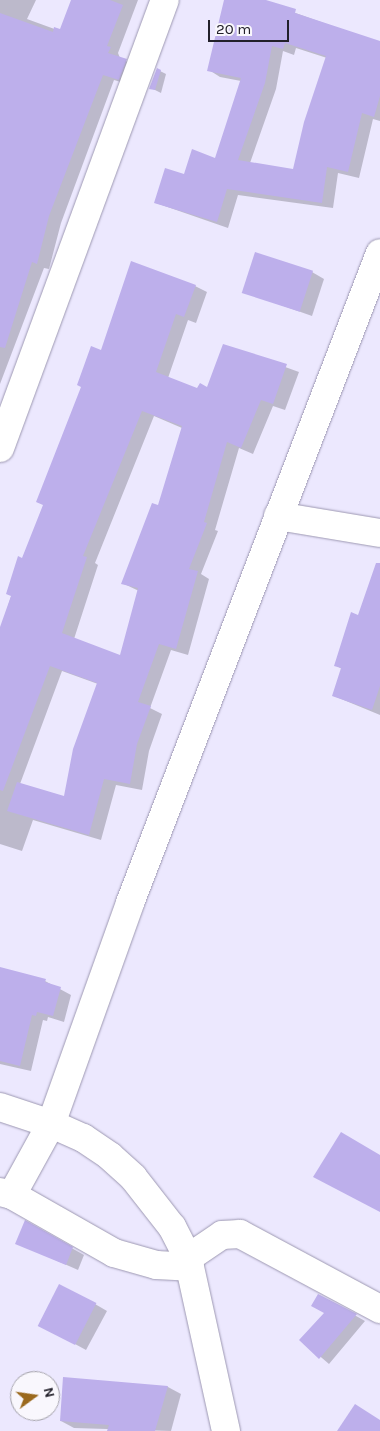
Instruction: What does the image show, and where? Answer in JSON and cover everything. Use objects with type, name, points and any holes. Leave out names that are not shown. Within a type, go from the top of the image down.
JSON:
[{"type":"street","points":[[0,448],[165,0]]},
{"type":"street","points":[[380,253],[130,903],[51,1124],[6,1194],[114,1253],[156,1265],[189,1263],[222,1236],[240,1234],[380,1309]]},
{"type":"street","points":[[278,516],[380,534]]},
{"type":"street","points":[[0,1107],[51,1124],[83,1138],[133,1177],[172,1227],[189,1263],[226,1431]]},
{"type":"building","points":[[71,0],[110,0],[123,5],[107,46],[111,47],[108,53],[127,59],[119,80],[103,75],[49,216],[37,264],[32,262],[5,348],[0,347],[0,13],[53,32],[54,27],[60,29]]},
{"type":"building","points":[[224,0],[266,0],[296,9],[295,13],[380,41],[380,96],[374,117],[362,113],[348,172],[327,167],[322,203],[227,189],[217,222],[154,203],[165,168],[184,174],[192,149],[215,158],[241,78],[207,71]],"holes":[[[285,43],[326,56],[304,122],[293,169],[238,160],[265,83],[272,46],[283,49]]]},
{"type":"building","points":[[157,68],[161,70],[155,90],[149,89]]},
{"type":"building","points":[[255,252],[313,271],[300,312],[242,293]]},
{"type":"building","points":[[131,261],[196,285],[184,317],[176,314],[156,372],[197,388],[200,383],[207,387],[223,344],[287,364],[273,404],[261,400],[241,448],[227,442],[204,522],[207,523],[189,569],[198,571],[176,649],[159,644],[138,702],[151,706],[137,744],[130,784],[104,779],[89,835],[7,811],[17,782],[64,796],[73,749],[97,683],[50,666],[3,791],[0,790],[0,627],[11,596],[6,594],[18,556],[22,558],[43,505],[36,502],[81,387],[77,385],[91,346],[101,350]],"holes":[[[142,411],[182,426],[158,505],[152,503],[121,584],[138,588],[120,655],[62,633],[87,557],[83,556]]]},
{"type":"building","points":[[376,563],[380,563],[380,686],[372,710],[332,696],[341,668],[334,666],[351,612],[358,615]]},
{"type":"building","points":[[0,967],[46,979],[45,982],[61,987],[53,1016],[37,1012],[36,1016],[32,1015],[20,1066],[0,1061]]},
{"type":"building","points":[[341,1132],[380,1155],[380,1212],[313,1177]]},
{"type":"building","points":[[25,1220],[73,1247],[66,1265],[15,1244]]},
{"type":"building","points":[[59,1284],[96,1303],[75,1345],[38,1326]]},
{"type":"building","points":[[318,1294],[357,1314],[319,1359],[299,1340],[324,1313],[311,1306]]},
{"type":"building","points":[[63,1377],[168,1386],[155,1431],[107,1431],[109,1425],[60,1421]]},
{"type":"building","points":[[355,1404],[380,1420],[380,1431],[337,1431]]}]
